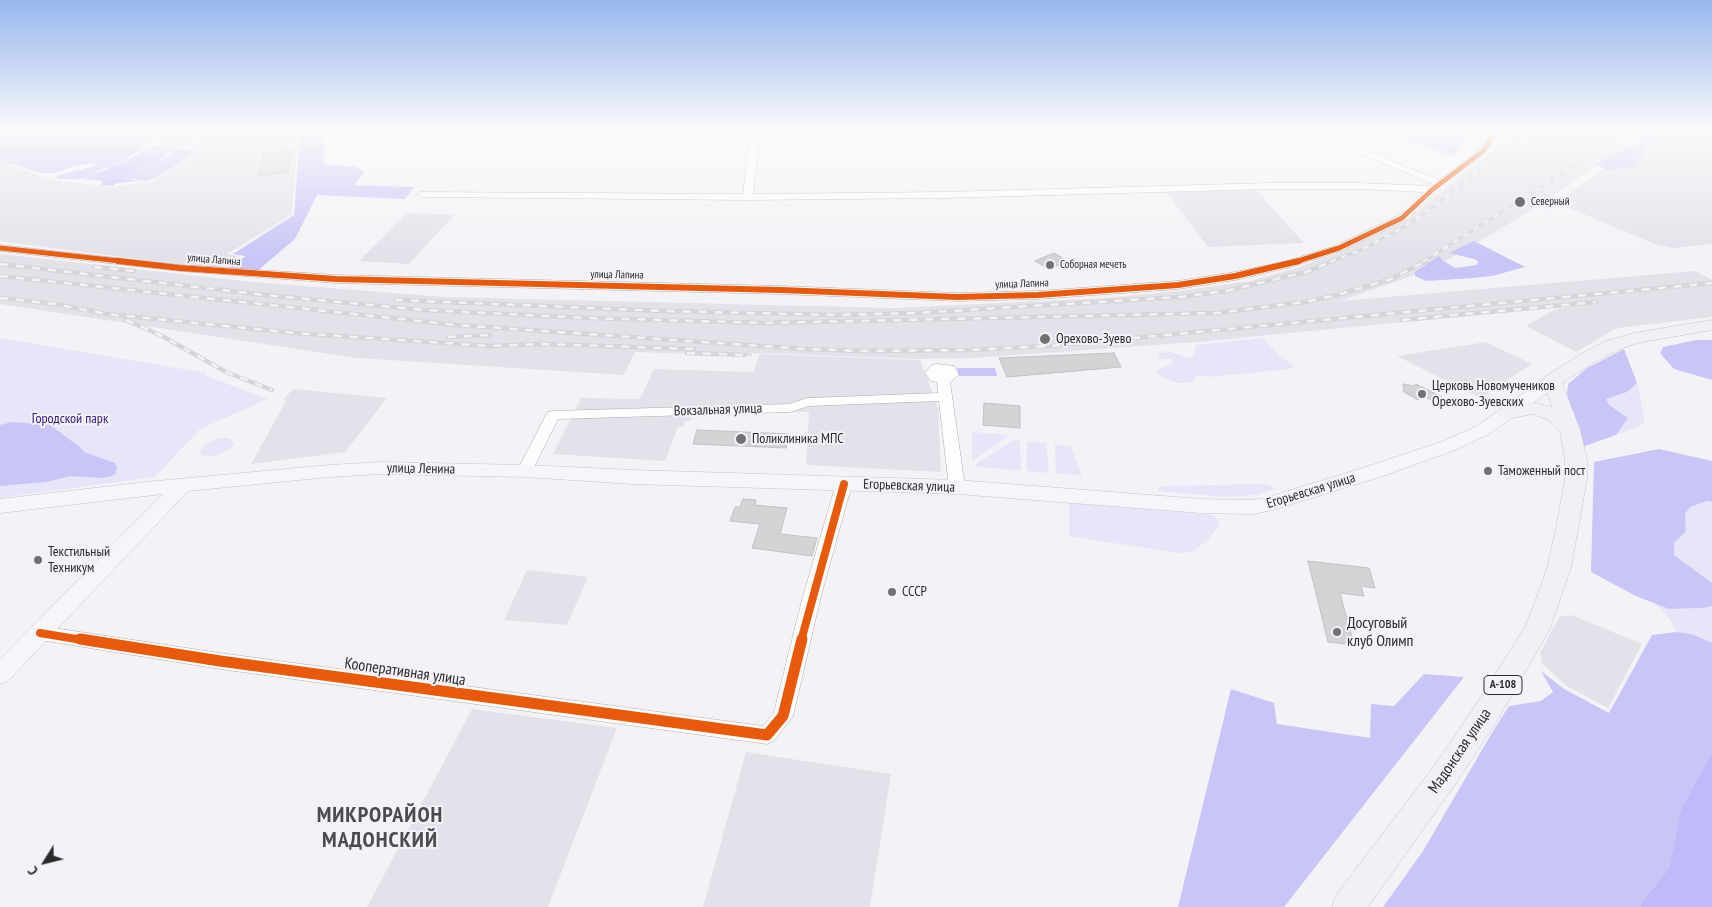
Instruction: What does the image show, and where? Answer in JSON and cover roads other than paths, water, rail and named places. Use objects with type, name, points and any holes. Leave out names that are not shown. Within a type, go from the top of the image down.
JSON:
[{"type":"highway","name":"Егорьевская улица","points":[[1552,381],[1586,359],[1627,340],[1712,325]]},
{"type":"highway","name":"Мадонская улица","points":[[1348,907],[1485,715],[1536,630],[1557,576],[1568,528],[1576,479],[1576,460],[1570,429],[1552,381]]},
{"type":"highway","points":[[1508,413],[1533,408],[1554,415],[1570,429]]},
{"type":"main road","name":"Егорьевская улица","points":[[844,484],[957,487],[1202,506],[1266,505],[1448,446],[1483,430],[1552,381]]},
{"type":"main road","name":"улица Ленина","points":[[0,506],[329,471],[381,468],[525,471],[844,484]]},
{"type":"main road","points":[[0,674],[182,486]]},
{"type":"street","points":[[748,197],[751,172]]},
{"type":"street","points":[[1406,172],[1437,186]]},
{"type":"street","name":"улица Лапина","points":[[0,248],[198,270],[336,279],[780,290],[957,297],[1038,294],[1169,286],[1235,276],[1290,264],[1339,248],[1402,218],[1455,172]]},
{"type":"street","points":[[422,194],[748,197],[944,195],[1270,186],[1437,186]]},
{"type":"street","points":[[943,380],[957,487]]},
{"type":"street","name":"Вокзальная улица","points":[[525,471],[553,415],[790,408],[808,402],[945,398]]},
{"type":"street","name":"Кооперативная улица","points":[[40,633],[220,661],[768,735],[783,716],[812,596],[844,484]]},
{"type":"railway","points":[[1330,262],[1363,249],[1402,228],[1428,211],[1477,172]]},
{"type":"railway","points":[[1423,262],[1564,172]]},
{"type":"railway","points":[[395,300],[664,311],[833,315],[916,313],[1180,297],[1226,291],[1306,272],[1333,261]]},
{"type":"railway","points":[[0,264],[265,295],[424,310],[589,318],[766,323],[1217,313],[1305,302],[1337,295],[1391,279],[1426,261]]},
{"type":"railway","points":[[94,267],[134,271]]},
{"type":"railway","points":[[0,276],[456,325],[805,349],[863,351],[969,350],[1050,346],[1712,283]]},
{"type":"railway","points":[[0,298],[55,304],[107,314],[295,333],[489,346],[543,344],[694,349]]},
{"type":"railway","points":[[1402,320],[1596,302]]},
{"type":"railway","points":[[126,320],[162,336],[226,372],[272,390]]},
{"type":"railway","points":[[448,337],[490,335]]},
{"type":"railway","points":[[687,353],[745,355]]},
{"type":"place","name":"Северный","points":[[1520,202]]},
{"type":"place","name":"Соборная мечеть","points":[[1050,265]]},
{"type":"place","name":"Орехово-Зуево","points":[[1045,339]]},
{"type":"place","name":"Церковь Новомучеников Орехово-Зуевских","points":[[1422,394]]},
{"type":"place","name":"Поликлиника МПС","points":[[741,439]]},
{"type":"place","name":"Таможенный пост","points":[[1488,471]]},
{"type":"place","name":"Текстильный Техникум","points":[[38,560]]},
{"type":"place","name":"СССР","points":[[892,592]]},
{"type":"place","name":"Досуговый клуб Олимп","points":[[1337,632]]},
{"type":"district","name":"МИКРОРАЙОН МАДОНСКИЙ","points":[[380,828]]},
{"type":"park label","name":"Городской парк","points":[[70,419]]}]
